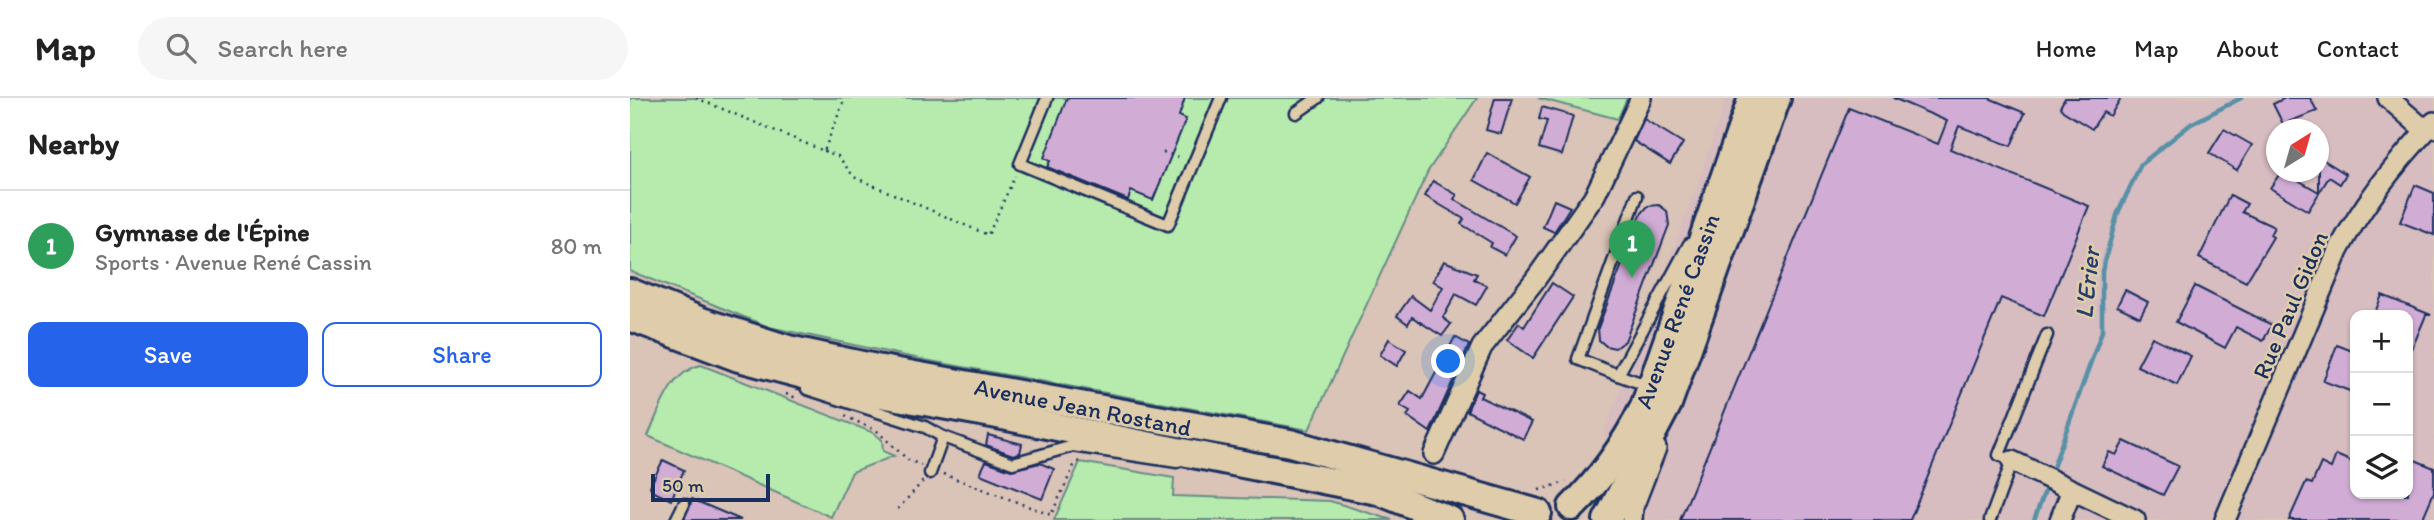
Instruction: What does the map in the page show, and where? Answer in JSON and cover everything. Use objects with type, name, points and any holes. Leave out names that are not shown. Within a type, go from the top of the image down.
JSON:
[{"type":"main road","name":"Avenue René Cassin","points":[[1578,503],[1625,444],[1659,395],[1719,192],[1752,98]]},
{"type":"main road","name":"Avenue René Cassin","points":[[1607,520],[1777,98]]},
{"type":"main road","name":"Avenue Jean Rostand","points":[[630,292],[705,322],[788,349],[915,376],[1290,443],[1535,508],[1578,503]]},
{"type":"main road","name":"Avenue Jean Rostand","points":[[630,317],[739,358],[864,391],[1378,491],[1450,520]]},
{"type":"street","points":[[1434,454],[1482,347],[1535,280],[1595,195],[1641,98]]},
{"type":"street","points":[[2388,98],[2418,125],[2432,126]]},
{"type":"street","name":"Rue Paul Gidon","points":[[2225,520],[2338,251],[2358,213],[2383,178],[2432,126]]},
{"type":"street","name":"Avenue René Cassin","points":[[1632,520],[1633,508],[1662,433],[1659,395]]},
{"type":"street","points":[[2020,464],[2135,520]]},
{"type":"street","points":[[2060,520],[2071,490]]},
{"type":"lane","points":[[1047,98],[1020,164],[1168,225],[1221,98]]},
{"type":"lane","points":[[1296,113],[1318,98]]},
{"type":"lane","points":[[1618,375],[1719,192]]},
{"type":"lane","points":[[1637,196],[1578,359],[1659,395]]},
{"type":"lane","points":[[1990,520],[2020,464],[1999,455],[2047,335]]},
{"type":"lane","points":[[739,358],[805,388],[925,427],[943,438],[1013,463],[1073,446],[1156,461],[1275,469]]},
{"type":"lane","points":[[930,473],[943,438]]},
{"type":"lane","points":[[677,520],[684,503]]},
{"type":"path","points":[[696,98],[838,156],[854,177],[988,235],[1020,164]]},
{"type":"path","points":[[824,151],[845,98]]},
{"type":"path","points":[[1163,152],[1194,162]]},
{"type":"path","points":[[898,509],[930,473]]},
{"type":"path","points":[[1535,508],[1578,503]]},
{"type":"shaded area","points":[[1726,98],[2434,98],[2434,520],[1649,520],[1604,433],[1698,184]]},
{"type":"green space","points":[[630,98],[1477,98],[1428,171],[1309,430],[925,360],[769,327],[630,271]]},
{"type":"green space","points":[[1538,98],[1627,98],[1618,119]]},
{"type":"green space","points":[[701,365],[874,433],[882,440],[883,451],[894,456],[852,472],[831,517],[648,436],[673,384],[690,369]]},
{"type":"green space","points":[[1080,462],[1174,478],[1173,496],[1330,501],[1392,520],[1054,520]]},
{"type":"building","points":[[1067,98],[1185,98],[1179,116],[1186,119],[1153,200],[1131,191],[1128,200],[1047,167],[1050,161],[1044,158]]},
{"type":"building","points":[[1495,98],[1512,98],[1501,134],[1486,130]]},
{"type":"building","points":[[1893,98],[1989,98],[2025,113],[2011,146],[1959,126],[1950,149],[2089,206],[2044,316],[2001,298],[1910,520],[1680,520],[1849,108],[1938,144],[1947,121]]},
{"type":"building","points":[[2065,98],[2121,98],[2110,116],[2103,112],[2092,129],[2063,111],[2060,107]]},
{"type":"building","points":[[2285,98],[2310,98],[2317,111],[2296,119],[2280,119],[2273,104]]},
{"type":"building","points":[[1542,107],[1573,116],[1562,155],[1539,148],[1547,121],[1539,119]]},
{"type":"building","points":[[1644,119],[1683,143],[1670,164],[1634,141]]},
{"type":"building","points":[[2224,129],[2252,145],[2237,170],[2209,153]]},
{"type":"building","points":[[1487,153],[1530,177],[1515,203],[1474,180]]},
{"type":"building","points":[[2329,163],[2346,174],[2340,184],[2329,177]]},
{"type":"building","points":[[1433,181],[1457,195],[1454,199],[1516,236],[1505,255],[1490,247],[1492,243],[1461,224],[1464,219],[1425,196]]},
{"type":"building","points":[[2274,182],[2302,182],[2319,192],[2319,182],[2326,182],[2308,211],[2270,188]]},
{"type":"building","points":[[2415,185],[2434,193],[2434,235],[2400,222]]},
{"type":"building","points":[[2230,195],[2247,204],[2242,212],[2274,227],[2270,235],[2273,237],[2246,282],[2199,258]]},
{"type":"building","points":[[1554,200],[1570,207],[1554,232],[1543,227]]},
{"type":"building","points":[[1659,205],[1667,211],[1669,225],[1625,341],[1615,348],[1606,346],[1599,340],[1598,328],[1641,214],[1648,206]]},
{"type":"building","points":[[1444,261],[1477,274],[1474,279],[1487,286],[1476,305],[1456,294],[1443,318],[1451,324],[1442,336],[1412,317],[1408,324],[1397,316],[1411,296],[1430,310],[1443,287],[1433,281]]},
{"type":"building","points":[[1552,283],[1573,297],[1533,358],[1507,340],[1519,323],[1524,327]]},
{"type":"building","points":[[2195,286],[2272,325],[2263,341],[2236,327],[2225,348],[2176,322]]},
{"type":"building","points":[[2125,290],[2148,302],[2140,317],[2117,306]]},
{"type":"building","points":[[2382,295],[2431,315],[2426,315],[2413,346],[2413,310],[2376,310]]},
{"type":"building","points":[[1455,337],[1469,345],[1430,432],[1407,416],[1410,412],[1400,406],[1410,391],[1422,399]]},
{"type":"building","points":[[2152,337],[2191,356],[2177,385],[2137,366]]},
{"type":"building","points":[[1389,339],[1406,350],[1397,366],[1380,355]]},
{"type":"building","points":[[2337,345],[2350,350],[2350,391],[2323,381]]},
{"type":"building","points":[[1476,390],[1482,393],[1480,397],[1532,422],[1523,439],[1467,411]]},
{"type":"building","points":[[988,435],[1022,444],[1020,453],[1013,455],[986,445]]},
{"type":"building","points":[[2124,441],[2178,466],[2163,495],[2102,466],[2109,452],[2116,455]]},
{"type":"building","points":[[2336,455],[2350,461],[2350,499],[2413,499],[2413,459],[2434,468],[2434,492],[2422,520],[2289,520],[2306,482],[2312,484],[2321,463],[2331,468]]},
{"type":"building","points":[[663,460],[684,470],[671,500],[652,491],[650,486]]},
{"type":"building","points":[[986,461],[1011,470],[1040,463],[1054,469],[1042,499],[980,474]]},
{"type":"building","points":[[692,499],[701,503],[741,520],[684,520]]},
{"type":"waterway","name":"L'Erier","points":[[2051,473],[2102,331],[2102,271],[2117,215],[2141,164],[2191,124],[2241,98]]},
{"type":"waterway","name":"L'Erier","points":[[2034,520],[2047,485]]},
{"type":"place","name":"Gymnase de l'Épine","points":[[1632,278]]}]
